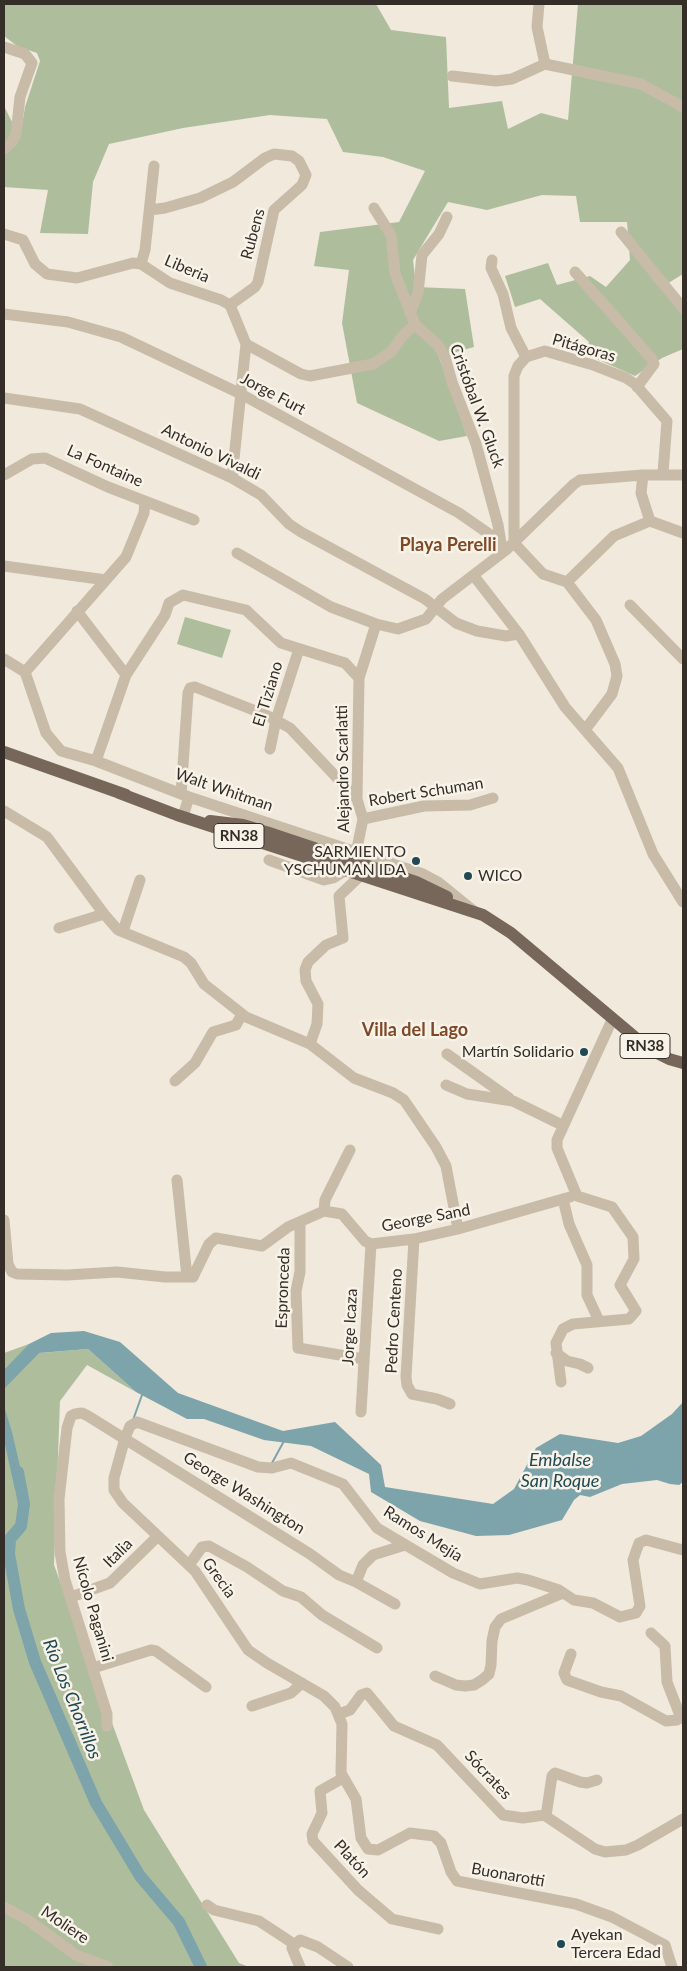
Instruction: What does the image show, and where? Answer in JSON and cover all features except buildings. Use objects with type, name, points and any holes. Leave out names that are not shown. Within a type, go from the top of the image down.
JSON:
[{"type":"main road","name":"RN38","points":[[4,752],[262,843],[279,845],[342,866],[348,866],[352,861]]},
{"type":"main road","name":"RN38","points":[[119,793],[210,821],[243,825],[422,884],[490,919],[511,933],[612,1020],[658,1055],[683,1064]]},
{"type":"main road","points":[[352,861],[355,871],[361,876]]},
{"type":"main road","name":"RN38","points":[[361,876],[474,912]]},
{"type":"street","points":[[539,4],[537,27],[544,64]]},
{"type":"street","points":[[4,47],[26,54],[32,63],[20,97],[16,134],[13,141],[4,148]]},
{"type":"street","points":[[452,76],[496,81],[512,79],[544,64],[642,84],[683,107]]},
{"type":"street","name":"Rubens","points":[[150,210],[165,208],[200,198],[233,182],[265,158],[274,154],[282,153],[299,161],[305,170],[306,180],[274,210],[258,282],[250,291],[230,305]]},
{"type":"street","points":[[141,264],[145,250],[154,166]]},
{"type":"street","name":"Cristóbal W. Gluck","points":[[374,208],[391,235],[395,273],[415,325],[438,345],[445,357],[452,382],[476,444],[498,525],[507,545]]},
{"type":"street","points":[[410,312],[418,293],[422,255],[439,234],[447,217]]},
{"type":"street","points":[[621,232],[683,308]]},
{"type":"street","name":"Liberia","points":[[4,234],[23,240],[39,270],[64,277],[88,277],[133,263],[141,264],[170,283],[221,300],[230,305]]},
{"type":"street","points":[[492,260],[491,268],[503,294],[511,328],[526,357],[518,366],[514,376],[507,545]]},
{"type":"street","points":[[575,272],[652,359],[654,364],[637,387]]},
{"type":"street","points":[[230,305],[246,344],[232,478]]},
{"type":"street","name":"Jorge Furt","points":[[4,314],[68,322],[122,338],[241,394],[459,513],[507,545]]},
{"type":"street","points":[[246,344],[301,374],[310,376],[374,364],[391,352],[405,333],[415,325]]},
{"type":"street","name":"Pitágoras","points":[[526,357],[546,351],[626,378],[637,387],[667,421],[663,473]]},
{"type":"street","name":"Antonio Vivaldi","points":[[4,398],[80,409],[232,478],[261,495],[289,524],[301,532],[436,606],[456,623],[476,631],[506,636],[519,634]]},
{"type":"street","name":"La Fontaine","points":[[4,475],[32,459],[46,458],[194,520]]},
{"type":"street","points":[[237,552],[331,607],[398,630],[426,619],[436,606],[474,576],[580,480],[663,473],[683,475]]},
{"type":"street","points":[[643,474],[641,493],[650,521]]},
{"type":"street","points":[[4,659],[25,672],[126,557],[144,513],[145,501]]},
{"type":"street","points":[[567,582],[614,536],[650,521],[683,533]]},
{"type":"street","points":[[507,545],[543,574],[567,582],[596,620],[613,657],[617,676],[612,694],[585,730]]},
{"type":"street","points":[[4,566],[106,580]]},
{"type":"street","points":[[474,576],[519,634],[565,707],[622,774],[650,848],[683,902]]},
{"type":"street","points":[[96,761],[126,675],[164,615],[169,603],[175,598],[190,595],[246,610],[252,614],[273,638],[281,643],[345,663],[359,678]]},
{"type":"street","points":[[630,605],[683,659]]},
{"type":"street","points":[[77,611],[126,675]]},
{"type":"street","name":"Alejandro Scarlatti","points":[[352,861],[363,818],[357,799],[359,678],[376,624]]},
{"type":"street","name":"El Tiziano","points":[[270,749],[276,720],[299,649]]},
{"type":"street","name":"Walt Whitman","points":[[25,672],[30,681],[41,721],[52,742],[61,751],[96,761],[352,861]]},
{"type":"street","name":"Robert Schuman","points":[[185,796],[188,693],[190,688],[201,688],[276,720],[301,738],[357,799]]},
{"type":"street","points":[[184,813],[185,796]]},
{"type":"street","name":"Robert Schuman","points":[[363,818],[424,806],[470,805],[493,798]]},
{"type":"street","points":[[4,811],[48,837],[114,927],[184,957],[191,963],[204,984],[242,1014],[310,1044],[354,1078],[393,1093],[408,1104],[446,1166],[458,1229]]},
{"type":"street","points":[[269,860],[324,880],[333,878],[352,861]]},
{"type":"street","points":[[310,1044],[317,1024],[318,1004],[306,981],[305,970],[308,962],[326,945],[343,938],[339,896],[361,876]]},
{"type":"street","points":[[123,932],[140,880]]},
{"type":"street","points":[[60,928],[104,914]]},
{"type":"street","points":[[175,1081],[195,1063],[213,1032],[236,1025],[242,1014]]},
{"type":"street","points":[[561,1382],[556,1353],[557,1339],[567,1326],[629,1319],[635,1314],[634,1306],[620,1285],[634,1259],[634,1240],[630,1230],[612,1207],[577,1196],[557,1148],[562,1125],[612,1020]]},
{"type":"street","points":[[448,1054],[513,1101],[562,1125]]},
{"type":"street","points":[[446,1085],[467,1094],[513,1101]]},
{"type":"street","points":[[4,1220],[8,1264],[12,1272],[23,1275],[117,1272],[187,1277],[196,1274],[210,1244],[216,1238],[262,1246],[288,1227],[324,1211],[325,1200],[350,1150]]},
{"type":"street","points":[[177,1180],[187,1277]]},
{"type":"street","name":"George Sand","points":[[324,1211],[342,1214],[365,1241],[371,1244],[414,1239],[458,1229],[577,1196]]},
{"type":"street","points":[[563,1199],[569,1224],[588,1265],[587,1295],[599,1321]]},
{"type":"street","name":"Espronceda","points":[[300,1223],[300,1272],[296,1291],[298,1348],[364,1359]]},
{"type":"street","name":"Pedro Centeno","points":[[414,1239],[407,1385],[412,1394],[437,1399],[450,1404]]},
{"type":"street","name":"Jorge Icaza","points":[[362,1412],[371,1244]]},
{"type":"street","points":[[556,1353],[567,1361],[588,1368]]},
{"type":"street","name":"George Washington","points":[[75,1414],[82,1413],[88,1416],[310,1554],[339,1575],[396,1604]]},
{"type":"street","name":"Nícolo Paganini","points":[[75,1414],[68,1422],[59,1508],[60,1552],[71,1597],[107,1714],[107,1726]]},
{"type":"street","name":"Ramos Mejía","points":[[125,1438],[130,1426],[140,1422],[258,1467],[294,1464],[348,1487],[370,1521],[377,1528],[453,1573],[475,1583],[498,1583],[522,1578],[563,1593],[574,1600],[593,1602],[620,1616],[636,1613],[640,1606],[633,1566],[634,1552],[639,1543],[646,1540],[683,1550]]},
{"type":"street","name":"Grecia","points":[[125,1438],[114,1478],[114,1490],[123,1503],[200,1577],[248,1650],[330,1701],[339,1714]]},
{"type":"street","name":"Italia","points":[[71,1597],[110,1583],[158,1536]]},
{"type":"street","points":[[356,1582],[363,1565],[373,1555],[405,1545]]},
{"type":"street","points":[[189,1565],[202,1547],[208,1546],[247,1567],[283,1591],[301,1597],[322,1615],[378,1648]]},
{"type":"street","points":[[435,1676],[456,1685],[465,1686],[474,1685],[482,1680],[488,1674],[491,1665],[495,1627],[501,1619],[563,1593]]},
{"type":"street","points":[[571,1654],[564,1673],[567,1680],[601,1692],[621,1696],[666,1720],[672,1721],[682,1717],[666,1677],[665,1646],[651,1633]]},
{"type":"street","points":[[93,1668],[151,1650],[156,1651],[206,1687]]},
{"type":"street","points":[[252,1706],[291,1693],[302,1683]]},
{"type":"street","name":"Sócrates","points":[[339,1714],[350,1710],[364,1692],[369,1694],[394,1726],[436,1745],[503,1815],[523,1818],[541,1814],[546,1816]]},
{"type":"street","name":"Buonarotti","points":[[339,1714],[342,1724],[340,1768],[343,1778],[356,1799],[361,1838],[368,1849],[378,1850],[410,1833],[434,1836],[441,1843],[451,1872],[457,1881],[576,1904],[612,1917],[665,1945],[672,1967]]},
{"type":"street","points":[[597,1780],[587,1783],[555,1773],[552,1776],[546,1816],[587,1845],[605,1852],[616,1852],[638,1846],[683,1820]]},
{"type":"street","name":"Platón","points":[[343,1778],[320,1791],[322,1813],[312,1834],[313,1841],[358,1890],[392,1919],[438,1929]]},
{"type":"street","points":[[207,1905],[214,1910],[259,1921],[294,1944]]},
{"type":"street","name":"Moliere","points":[[4,1907],[28,1920],[76,1955],[108,1967]]},
{"type":"street","points":[[300,1967],[292,1948],[300,1940],[305,1941],[348,1967]]},
{"type":"green space","points":[[4,4],[376,4],[391,30],[446,37],[449,108],[502,101],[508,129],[541,113],[568,120],[578,4],[683,4],[683,274],[662,287],[683,311],[683,349],[662,358],[635,376],[585,354],[589,342],[540,299],[515,307],[505,276],[548,263],[557,285],[590,276],[606,287],[630,260],[627,222],[580,222],[576,196],[542,195],[487,210],[448,202],[413,260],[416,287],[465,289],[474,347],[439,357],[467,436],[439,441],[357,403],[342,323],[349,270],[314,266],[320,232],[399,222],[425,171],[383,157],[343,152],[327,119],[270,115],[183,128],[109,144],[93,182],[88,234],[40,233],[48,190],[4,187],[4,106],[20,138],[25,107],[40,61],[37,53],[17,46],[4,36]]},
{"type":"green space","points":[[185,617],[231,630],[222,658],[177,644]]},
{"type":"green space","points":[[29,1344],[40,1353],[88,1349],[136,1392],[87,1365],[60,1401],[54,1565],[144,1810],[239,1963],[249,1967],[4,1967],[4,1353]]},
{"type":"water","name":"Embalse San Roque","points":[[84,1331],[120,1342],[178,1393],[283,1431],[335,1422],[381,1465],[385,1487],[493,1504],[514,1489],[536,1448],[560,1434],[618,1443],[641,1436],[672,1414],[683,1402],[683,1482],[679,1485],[657,1480],[622,1484],[590,1497],[580,1495],[574,1500],[562,1520],[509,1535],[476,1536],[420,1521],[371,1492],[369,1474],[311,1446],[264,1440],[204,1419],[187,1419],[136,1392],[88,1349],[39,1353],[4,1389],[4,1370],[29,1344],[51,1333]]},
{"type":"water","points":[[4,1406],[25,1488],[15,1490],[4,1440]]},
{"type":"waterway","points":[[133,1420],[142,1395]]},
{"type":"waterway","points":[[272,1463],[284,1441]]},
{"type":"waterway","name":"Río Los Chorrillos","points":[[18,1472],[24,1504],[21,1526],[10,1539],[9,1554],[19,1609],[35,1662],[96,1803],[140,1876],[179,1922],[201,1967]]},
{"type":"place","name":"SARMIENTO YSCHUMAN IDA","points":[[416,861]]},
{"type":"place","name":"WICO","points":[[468,876]]},
{"type":"place","name":"Martín Solidario","points":[[584,1052]]},
{"type":"place","name":"Ayekan Tercera Edad","points":[[561,1944]]},
{"type":"district","name":"Playa Perelli","points":[[448,545]]},
{"type":"district","name":"Villa del Lago","points":[[415,1030]]}]
